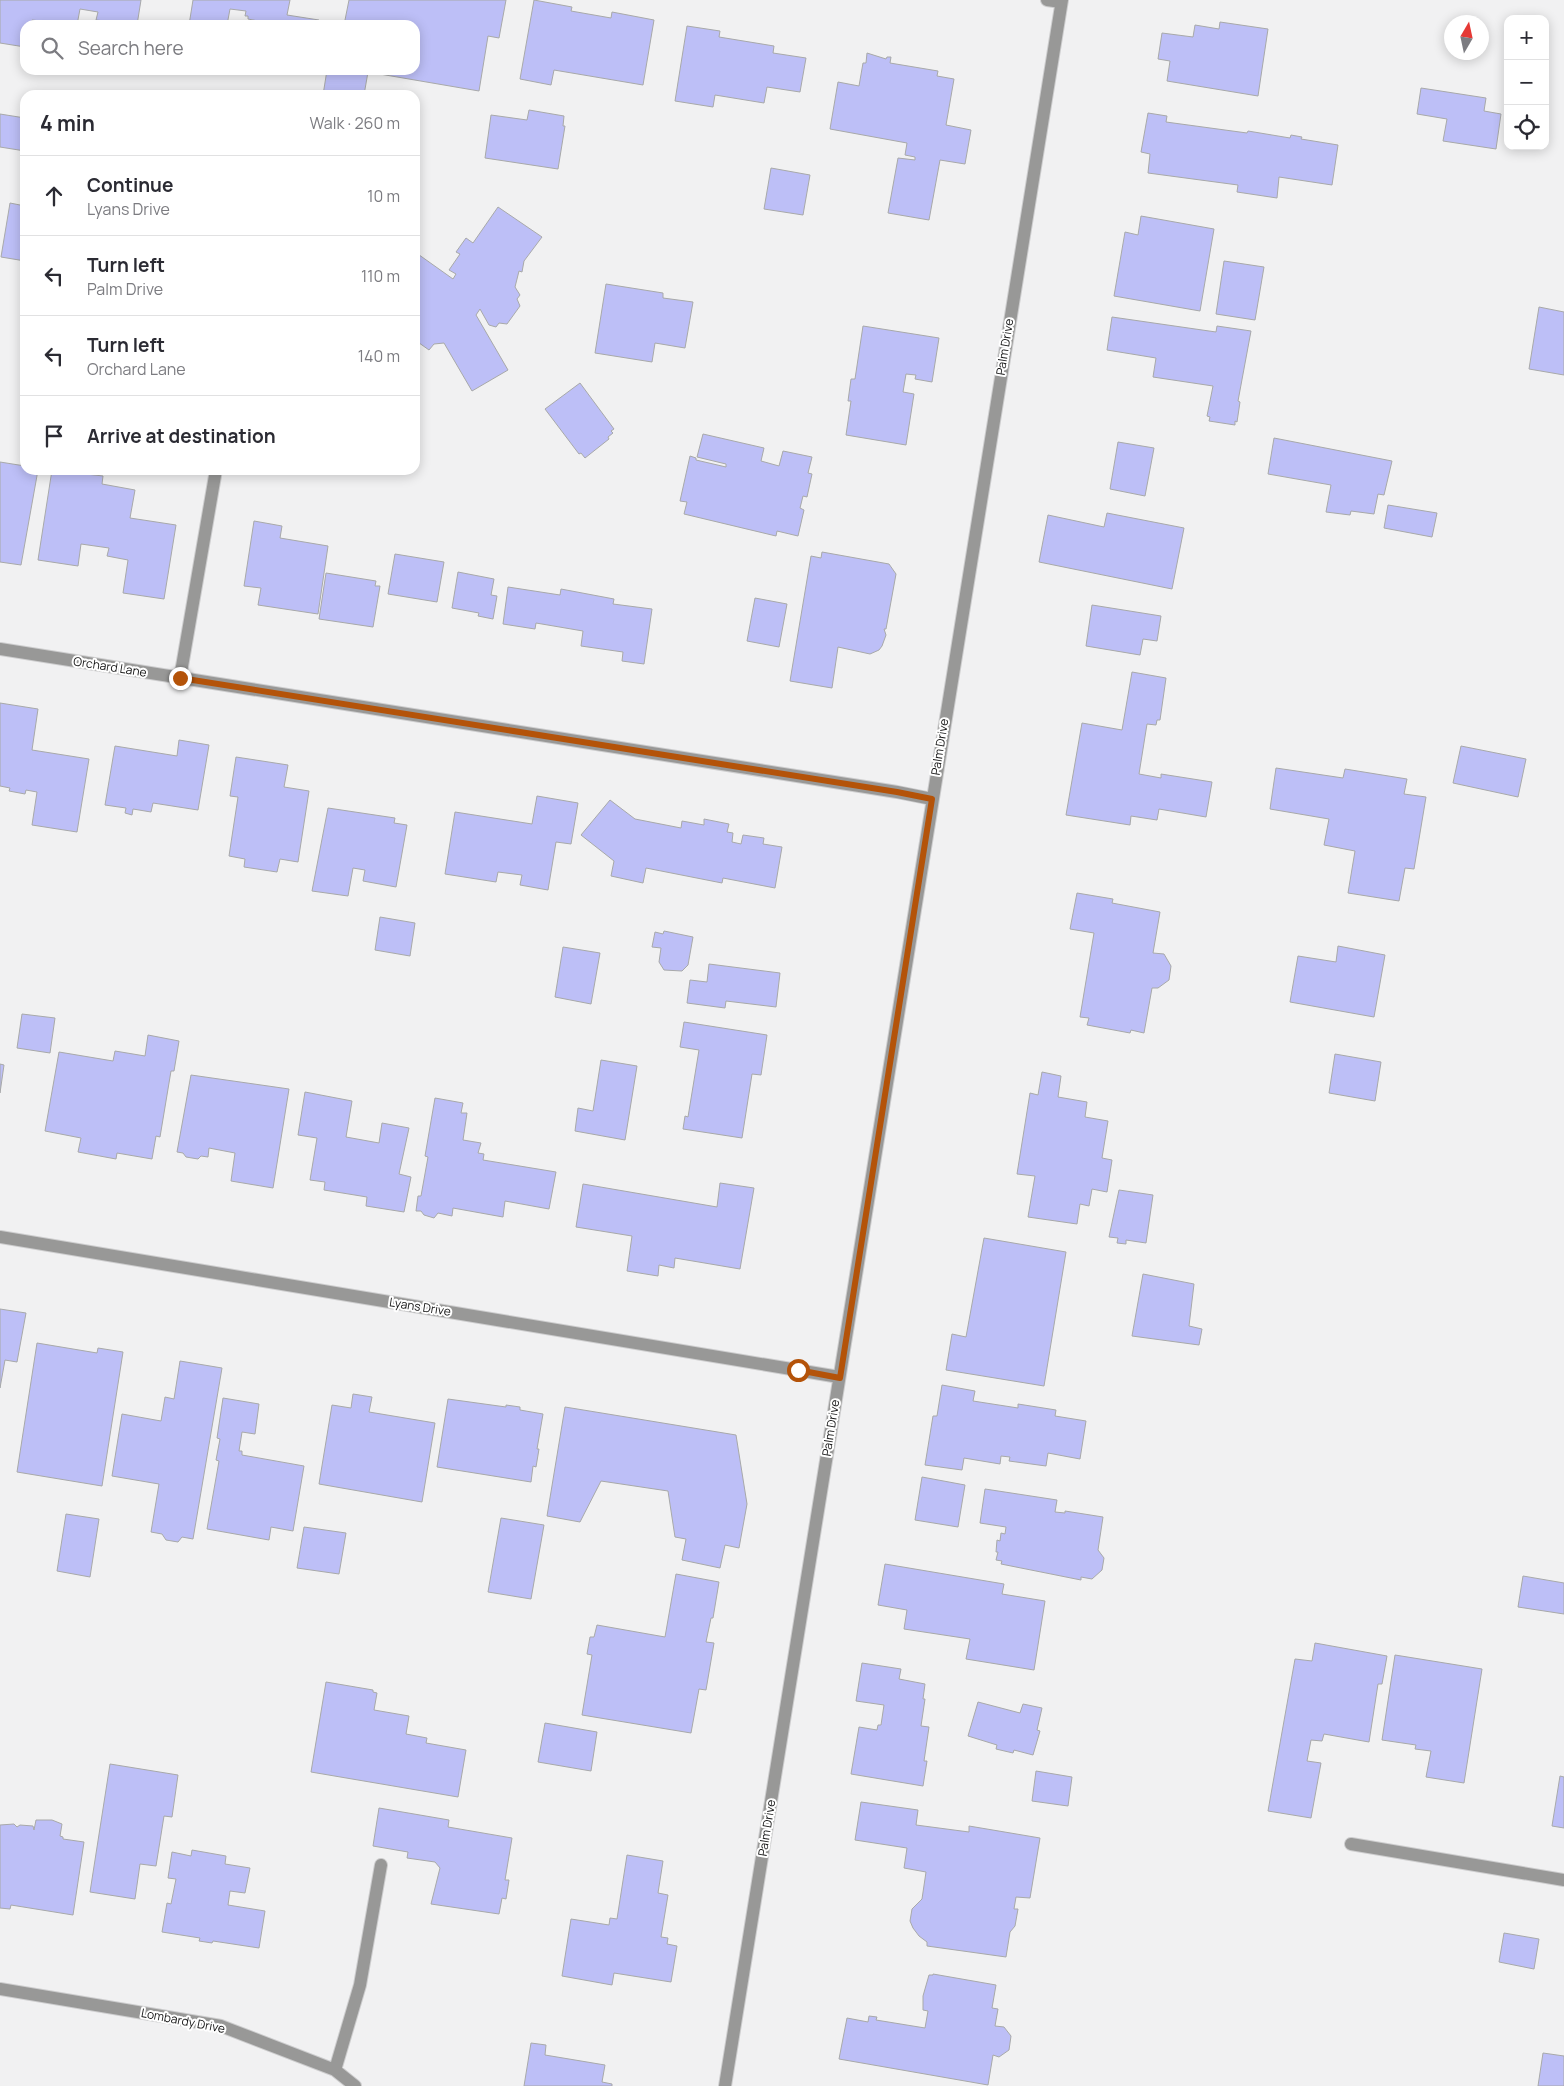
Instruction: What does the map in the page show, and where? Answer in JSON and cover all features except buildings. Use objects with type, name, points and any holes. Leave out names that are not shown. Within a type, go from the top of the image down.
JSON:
[{"type":"street","points":[[1047,0],[1061,1]]},
{"type":"street","name":"Palm Drive","points":[[725,2086],[1061,1]]},
{"type":"street","points":[[180,678],[215,475]]},
{"type":"street","name":"Orchard Lane","points":[[0,649],[932,799]]},
{"type":"street","name":"Lyans Drive","points":[[0,1237],[840,1378]]},
{"type":"street","points":[[1351,1844],[1564,1880]]},
{"type":"street","points":[[335,2070],[360,1985],[381,1865]]},
{"type":"street","name":"Lombardy Drive","points":[[0,1990],[220,2026],[335,2070],[356,2086]]},
{"type":"route","points":[[180,678],[932,799],[840,1378],[798,1370]]}]
